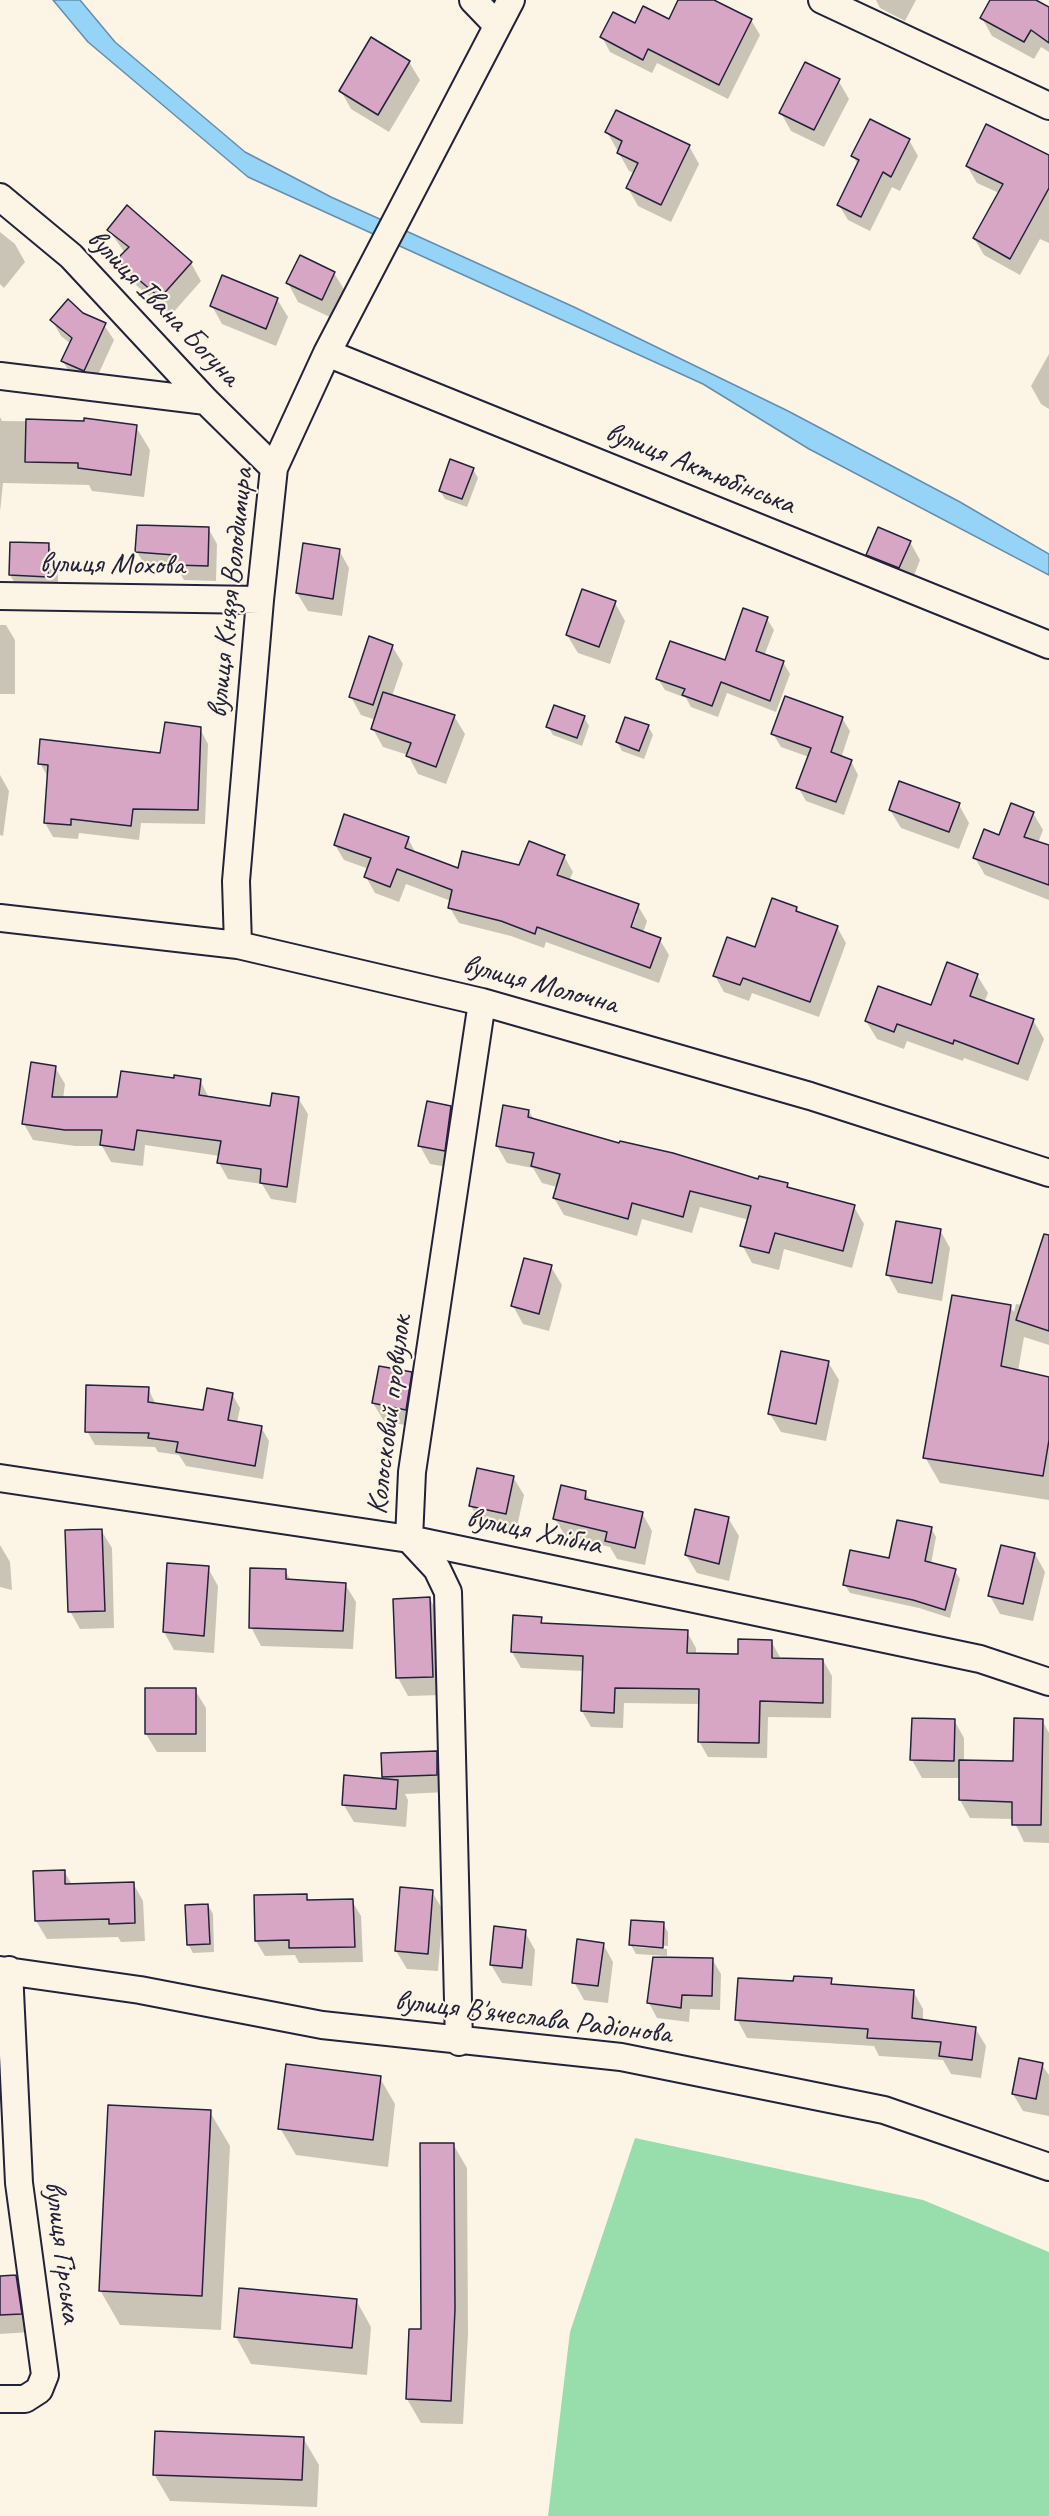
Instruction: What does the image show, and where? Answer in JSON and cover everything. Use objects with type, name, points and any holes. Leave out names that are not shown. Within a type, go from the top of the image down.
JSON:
[{"type":"street","points":[[473,0],[497,24],[512,0]]},
{"type":"street","points":[[822,0],[1049,105]]},
{"type":"street","name":"вулиця Князя Володимира","points":[[238,945],[236,881],[260,600],[274,468],[327,353],[497,24]]},
{"type":"street","name":"вулиця Івана Богуна","points":[[0,197],[71,256],[206,401],[274,468]]},
{"type":"street","name":"вулиця Актюбінська","points":[[327,353],[1049,645]]},
{"type":"street","points":[[0,376],[206,401]]},
{"type":"street","name":"вулиця Мохова","points":[[0,597],[260,600]]},
{"type":"street","name":"вулиця Молочна","points":[[0,918],[238,945],[482,1002],[810,1096],[1049,1173]]},
{"type":"street","name":"Колосковий провулок","points":[[459,2042],[448,1592],[437,1569],[409,1539],[412,1472],[482,1002]]},
{"type":"street","name":"вулиця Хлібна","points":[[0,1478],[409,1539],[981,1659],[1049,1682]]},
{"type":"street","name":"вулиця В'ячеслава Радіонова","points":[[4,1970],[140,1990],[322,2025],[459,2042],[621,2057],[884,2110],[1049,2167]]},
{"type":"street","name":"вулиця Гірська","points":[[0,2399],[25,2399],[39,2391],[45,2375],[20,2183],[4,1970]]},
{"type":"green space","points":[[635,2138],[923,2200],[1049,2252],[1049,2516],[548,2516],[570,2332]]},
{"type":"water","points":[[53,0],[80,0],[115,42],[245,152],[331,197],[574,307],[788,411],[960,502],[1049,554],[1049,575],[809,449],[703,384],[248,177],[88,42]]},
{"type":"building","points":[[678,0],[714,0],[752,19],[719,85],[648,49],[643,60],[600,37],[613,12],[635,23],[643,6],[669,19]]},
{"type":"building","points":[[990,0],[1036,0],[1049,7],[1049,43],[1031,30],[1024,42],[980,18]]},
{"type":"building","points":[[371,37],[410,61],[378,115],[339,91]]},
{"type":"building","points":[[805,62],[840,79],[814,130],[779,113]]},
{"type":"building","points":[[616,110],[690,145],[661,205],[626,188],[638,163],[617,153],[622,141],[605,132]]},
{"type":"building","points":[[870,119],[910,139],[891,177],[883,172],[861,217],[837,205],[859,160],[851,156]]},
{"type":"building","points":[[986,124],[1049,155],[1049,188],[1010,259],[973,238],[1003,184],[966,166]]},
{"type":"building","points":[[127,205],[192,262],[160,298],[116,260],[129,247],[107,230]]},
{"type":"building","points":[[300,255],[335,272],[322,300],[286,283]]},
{"type":"building","points":[[222,275],[278,298],[266,329],[210,306]]},
{"type":"building","points":[[68,299],[83,313],[106,323],[84,371],[61,361],[72,338],[50,320]]},
{"type":"building","points":[[84,418],[137,425],[131,475],[78,468],[78,463],[25,462],[26,419],[84,421]]},
{"type":"building","points":[[450,459],[474,468],[462,499],[439,491]]},
{"type":"building","points":[[137,525],[209,527],[208,566],[174,565],[174,555],[135,552]]},
{"type":"building","points":[[878,527],[911,541],[899,568],[866,555]]},
{"type":"building","points":[[10,542],[49,543],[48,577],[9,575]]},
{"type":"building","points":[[303,543],[340,549],[333,599],[296,593]]},
{"type":"building","points":[[582,589],[616,601],[599,647],[566,635]]},
{"type":"building","points":[[743,608],[768,617],[756,651],[784,661],[770,701],[721,682],[712,706],[682,695],[685,689],[656,679],[670,641],[725,660]]},
{"type":"building","points":[[369,636],[393,645],[373,705],[349,697]]},
{"type":"building","points":[[383,692],[455,715],[436,767],[406,756],[411,743],[371,729]]},
{"type":"building","points":[[785,696],[843,717],[831,752],[852,760],[836,802],[796,788],[811,748],[771,734]]},
{"type":"building","points":[[554,705],[585,716],[577,738],[546,727]]},
{"type":"building","points":[[625,717],[649,725],[639,751],[616,742]]},
{"type":"building","points":[[165,722],[201,727],[198,810],[133,809],[131,826],[71,819],[71,825],[44,823],[48,765],[38,764],[40,739],[160,753]]},
{"type":"building","points":[[899,781],[960,803],[949,832],[889,810]]},
{"type":"building","points":[[1011,803],[1034,812],[1024,837],[1049,845],[1049,885],[973,858],[984,829],[999,835]]},
{"type":"building","points":[[344,814],[409,837],[405,848],[458,868],[462,851],[519,865],[529,841],[565,855],[557,875],[639,904],[631,927],[661,938],[650,968],[537,927],[535,934],[501,921],[448,908],[452,890],[397,869],[390,887],[364,877],[371,858],[334,845]]},
{"type":"building","points":[[772,898],[797,907],[796,911],[838,926],[810,1002],[743,978],[740,985],[713,976],[727,937],[755,947]]},
{"type":"building","points":[[947,962],[978,974],[970,996],[1034,1019],[1018,1064],[954,1040],[953,1044],[897,1024],[894,1032],[865,1021],[878,986],[931,1005]]},
{"type":"building","points":[[31,1062],[56,1066],[52,1097],[117,1097],[121,1071],[201,1079],[199,1095],[270,1106],[272,1093],[299,1097],[287,1187],[260,1183],[261,1169],[217,1163],[221,1141],[137,1130],[134,1150],[100,1145],[102,1130],[65,1130],[22,1124]]},
{"type":"building","points":[[427,1101],[451,1106],[445,1151],[418,1146]]},
{"type":"building","points":[[503,1105],[529,1110],[528,1117],[619,1143],[620,1141],[673,1153],[758,1179],[759,1176],[788,1183],[787,1187],[855,1205],[843,1251],[775,1233],[769,1253],[740,1246],[751,1206],[690,1191],[683,1217],[632,1203],[628,1219],[553,1198],[560,1174],[531,1166],[534,1153],[496,1146]]},
{"type":"building","points":[[896,1221],[941,1229],[932,1283],[886,1275]]},
{"type":"building","points":[[1044,1234],[1049,1235],[1049,1331],[1016,1320]]},
{"type":"building","points":[[524,1258],[552,1265],[539,1314],[511,1306]]},
{"type":"building","points":[[952,1295],[1011,1305],[1001,1366],[1049,1377],[1049,1440],[1043,1476],[923,1458]]},
{"type":"building","points":[[781,1351],[829,1361],[816,1424],[768,1414]]},
{"type":"building","points":[[379,1366],[412,1372],[406,1410],[372,1403]]},
{"type":"building","points":[[86,1385],[149,1387],[148,1402],[203,1410],[207,1388],[233,1393],[228,1420],[262,1426],[255,1466],[176,1452],[178,1442],[148,1438],[149,1433],[85,1432]]},
{"type":"building","points":[[477,1468],[514,1476],[506,1514],[469,1506]]},
{"type":"building","points":[[561,1485],[586,1491],[585,1499],[643,1512],[635,1548],[605,1541],[607,1532],[553,1519]]},
{"type":"building","points":[[695,1509],[729,1517],[719,1564],[685,1555]]},
{"type":"building","points":[[897,1520],[932,1527],[925,1561],[956,1569],[945,1610],[913,1600],[843,1585],[850,1550],[889,1558]]},
{"type":"building","points":[[102,1529],[105,1611],[68,1612],[65,1530]]},
{"type":"building","points":[[1001,1545],[1035,1553],[1023,1604],[988,1596]]},
{"type":"building","points":[[167,1563],[209,1566],[204,1636],[163,1632]]},
{"type":"building","points":[[250,1568],[286,1569],[286,1579],[346,1583],[343,1631],[249,1628]]},
{"type":"building","points":[[430,1597],[433,1677],[396,1678],[393,1599]]},
{"type":"building","points":[[513,1615],[542,1617],[541,1623],[688,1630],[687,1653],[738,1654],[738,1639],[772,1640],[772,1658],[823,1659],[823,1703],[760,1701],[759,1743],[698,1742],[699,1689],[615,1688],[614,1713],[581,1711],[583,1656],[511,1652]]},
{"type":"building","points":[[145,1688],[196,1688],[196,1734],[145,1734]]},
{"type":"building","points":[[912,1718],[955,1719],[954,1761],[910,1760]]},
{"type":"building","points":[[1014,1718],[1043,1719],[1041,1825],[1012,1825],[1012,1802],[959,1800],[959,1760],[1013,1761]]},
{"type":"building","points":[[437,1751],[437,1775],[382,1777],[381,1753]]},
{"type":"building","points":[[344,1775],[398,1780],[396,1809],[342,1805]]},
{"type":"building","points":[[65,1870],[65,1884],[134,1882],[135,1923],[109,1924],[109,1919],[35,1921],[33,1871]]},
{"type":"building","points":[[400,1887],[433,1890],[428,1954],[395,1951]]},
{"type":"building","points":[[307,1894],[307,1900],[353,1899],[355,1947],[289,1948],[289,1940],[255,1941],[254,1895]]},
{"type":"building","points":[[208,1904],[210,1944],[187,1945],[185,1905]]},
{"type":"building","points":[[631,1920],[664,1922],[663,1948],[629,1945]]},
{"type":"building","points":[[494,1926],[526,1930],[522,1968],[490,1965]]},
{"type":"building","points":[[577,1939],[604,1943],[598,1986],[572,1983]]},
{"type":"building","points":[[653,1957],[713,1958],[712,1996],[682,1995],[681,2008],[647,2003]]},
{"type":"building","points":[[794,1976],[832,1978],[831,1984],[914,1990],[912,2018],[976,2027],[972,2060],[939,2056],[941,2042],[867,2038],[868,2029],[735,2020],[738,1978],[793,1981]]},
{"type":"building","points":[[1019,2058],[1043,2063],[1036,2099],[1012,2094]]},
{"type":"building","points":[[286,2064],[381,2076],[373,2140],[278,2129]]},
{"type":"building","points":[[108,2105],[211,2110],[202,2296],[99,2291]]},
{"type":"building","points":[[420,2143],[454,2143],[455,2309],[451,2401],[406,2399],[409,2329],[421,2329]]},
{"type":"building","points":[[16,2275],[22,2314],[0,2315],[0,2276]]},
{"type":"building","points":[[239,2288],[357,2299],[352,2348],[234,2337]]},
{"type":"building","points":[[155,2431],[304,2437],[302,2480],[153,2475]]}]
